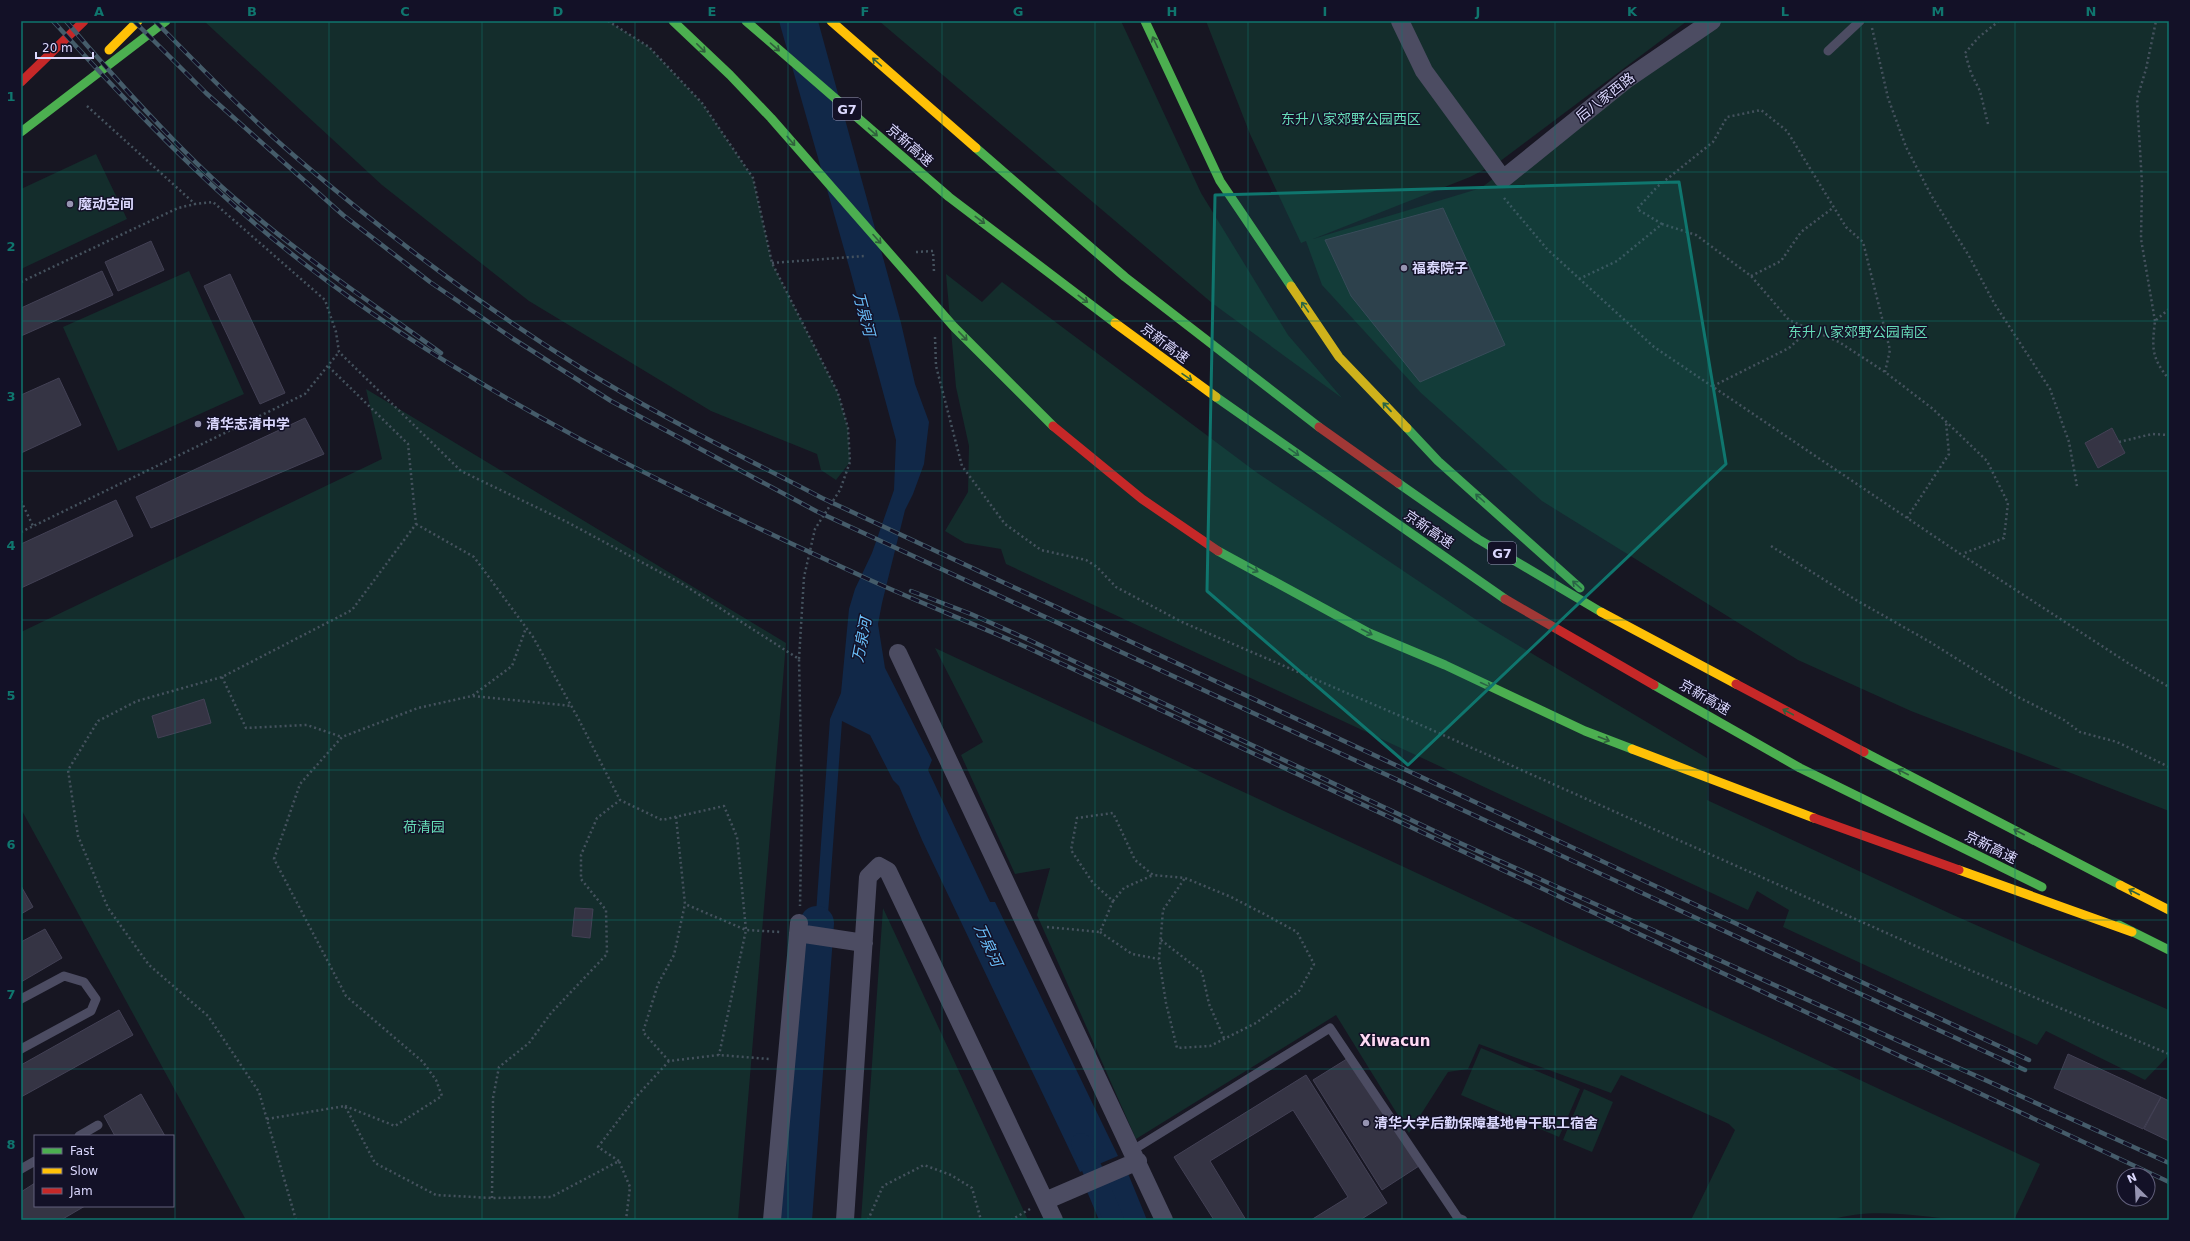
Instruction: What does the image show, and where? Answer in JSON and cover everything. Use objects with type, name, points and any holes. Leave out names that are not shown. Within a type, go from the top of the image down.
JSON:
[{"type":"highway","points":[[21,82],[84,21]]},
{"type":"highway","points":[[104,54],[138,21]]},
{"type":"highway","points":[[21,132],[166,21]]},
{"type":"highway","points":[[673,21],[730,75],[771,118],[954,327],[1046,420],[1069,442],[1142,499],[1219,551],[1369,633],[1445,665],[1585,731],[1842,829],[2132,932]]},
{"type":"highway","name":"京新高速","points":[[746,21],[949,197],[1170,365],[1360,499],[1513,604],[1800,768],[2169,950]]},
{"type":"highway","name":"京新高速","points":[[831,21],[906,88],[1125,277],[1320,428],[1478,538],[1616,620],[1875,758],[2169,910]]},
{"type":"highway","points":[[1145,21],[1220,181],[1340,357],[1438,461],[1616,620]]},
{"type":"highway","points":[[1167,44],[1177,89]]},
{"type":"highway","points":[[42,115],[93,65]]},
{"type":"street","points":[[1400,21],[1424,71],[1503,179]]},
{"type":"street","name":"后八家西路","points":[[1503,179],[1627,79],[1712,21]]},
{"type":"street","points":[[898,653],[1136,1156],[1164,1220]]},
{"type":"street","points":[[845,1220],[868,877],[879,866],[888,871],[1054,1220]]},
{"type":"street","points":[[772,1220],[801,930],[838,939],[864,943]]},
{"type":"street","points":[[1045,1201],[1136,1156]]},
{"type":"lane","points":[[1828,51],[1860,21]]},
{"type":"lane","points":[[21,999],[64,976],[84,982],[96,1000],[90,1011],[21,1049]]},
{"type":"lane","points":[[1136,1156],[1330,1028],[1458,1218],[1463,1220]]},
{"type":"lane","points":[[81,1135],[98,1125]]},
{"type":"lane","points":[[21,1169],[34,1162]]},
{"type":"path","points":[[608,21],[649,47],[706,109],[753,178],[772,263],[838,393],[848,428],[850,462],[840,490],[816,529],[804,577],[799,658],[802,801],[801,930],[746,930],[685,904]]},
{"type":"path","points":[[1870,21],[1888,98],[1906,147],[1931,195],[1968,256],[1994,303],[2050,389],[2069,442],[2077,486]]},
{"type":"path","points":[[1988,124],[1980,91],[1971,73],[1965,53],[1979,37],[1999,21]]},
{"type":"path","points":[[2156,21],[2146,69],[2137,99],[2142,183],[2141,239],[2155,321],[2152,348],[2161,369],[2169,379]]},
{"type":"path","points":[[84,103],[195,204]]},
{"type":"path","points":[[1885,372],[1890,350],[1863,242],[1846,227],[1787,132],[1761,110],[1727,117],[1713,142],[1657,187],[1637,209],[1662,224],[1696,235],[1751,276],[1789,320],[1839,342],[1885,372],[1946,422],[1987,461],[2008,504],[2004,538],[1962,555]]},
{"type":"path","points":[[1503,179],[1496,189],[1547,249],[1654,346],[1962,555],[2128,663],[2169,687]]},
{"type":"path","points":[[21,282],[178,208],[213,202],[325,300],[336,332],[339,352],[461,471],[567,522],[684,585],[799,658]]},
{"type":"path","points":[[1751,276],[1781,261],[1801,232],[1834,207]]},
{"type":"path","points":[[1579,279],[1617,261],[1662,224]]},
{"type":"path","points":[[914,252],[934,251],[934,274]]},
{"type":"path","points":[[772,263],[866,256]]},
{"type":"path","points":[[2155,321],[2169,309]]},
{"type":"path","points":[[1713,386],[1789,348],[1810,329]]},
{"type":"path","points":[[935,335],[936,366],[962,466],[1005,524],[1041,550],[1086,560],[1097,567],[1116,587],[1182,622],[1434,730],[1965,968],[2169,1054]]},
{"type":"path","points":[[21,532],[305,394],[339,352]]},
{"type":"path","points":[[296,1220],[259,1092],[208,1016],[149,965],[108,908],[78,836],[68,770],[98,721],[137,701],[222,677],[352,610],[416,524],[408,444],[328,366]]},
{"type":"path","points":[[1907,518],[1949,454],[1946,422]]},
{"type":"path","points":[[2119,442],[2152,434],[2169,435]]},
{"type":"path","points":[[21,501],[33,526]]},
{"type":"path","points":[[416,524],[474,557],[526,628],[572,706],[620,800],[662,820],[724,806],[737,837],[746,930],[719,1055]]},
{"type":"path","points":[[1771,546],[2016,696],[2064,720],[2080,732],[2117,742],[2169,767]]},
{"type":"path","points":[[472,696],[512,666],[526,628]]},
{"type":"path","points":[[222,677],[246,728],[307,725],[342,736]]},
{"type":"path","points":[[266,1118],[345,1106],[396,1126],[442,1096],[436,1080],[423,1062],[346,996],[274,859],[300,784],[342,736],[418,708],[472,696],[572,706]]},
{"type":"path","points":[[492,1198],[493,1098],[499,1067],[529,1044],[551,1013],[608,954],[606,910],[581,879],[581,855],[597,818],[620,800]]},
{"type":"path","points":[[1113,901],[1093,883],[1072,850],[1077,818],[1113,813],[1135,860],[1153,876]]},
{"type":"path","points":[[669,1061],[643,1032],[658,984],[674,955],[685,904],[676,817]]},
{"type":"path","points":[[1100,932],[1113,901],[1124,888],[1153,876],[1185,878],[1231,897],[1297,932],[1314,964],[1299,991],[1256,1022],[1210,1046],[1177,1048],[1166,1003],[1159,959],[1163,910],[1185,878]]},
{"type":"path","points":[[1026,925],[1100,932],[1132,954],[1159,959]]},
{"type":"path","points":[[1160,940],[1202,972],[1209,1004],[1224,1038]]},
{"type":"path","points":[[626,1220],[630,1187],[619,1161],[598,1147],[636,1097],[669,1061],[719,1055],[787,1061]]},
{"type":"path","points":[[345,1106],[375,1163],[436,1195],[492,1198],[551,1197],[619,1161]]},
{"type":"path","points":[[868,1220],[872,1206],[883,1186],[924,1166],[951,1175],[972,1188],[981,1220]]},
{"type":"highlighted area","points":[[1679,182],[1726,464],[1408,765],[1207,591],[1215,195]]},
{"type":"green space","points":[[204,21],[608,21],[649,47],[702,103],[753,178],[772,263],[838,393],[848,428],[850,462],[836,480],[821,470],[817,454],[711,411],[529,301],[382,185]]},
{"type":"green space","points":[[879,21],[1121,21],[1201,193],[1288,335],[1342,398],[1212,303]]},
{"type":"green space","name":"东升八家郊野公园南区","points":[[1206,21],[1687,21],[1499,162],[1470,177],[1313,239],[1481,188],[1699,21],[2169,21],[2169,811],[1911,711],[1798,660],[1542,501],[1421,393],[1322,285],[1306,241],[1301,243],[1250,134]]},
{"type":"green space","name":"魔动空间","points":[[96,154],[127,219],[21,269],[21,189]]},
{"type":"green space","points":[[189,271],[244,394],[118,451],[63,327]]},
{"type":"green space","points":[[946,274],[982,302],[1002,282],[1256,472],[1481,623],[1707,758],[1707,800],[1951,914],[2169,1010],[2169,1055],[2145,1080],[2046,1031],[2037,1045],[1783,927],[1789,910],[1757,891],[1748,910],[1006,564],[1001,549],[965,543],[945,531],[968,492],[969,446],[956,387]]},
{"type":"green space","name":"荷清园","points":[[366,389],[786,643],[738,1220],[246,1220],[21,809],[21,632],[382,459]]},
{"type":"green space","points":[[935,648],[2040,1164],[2014,1220],[1959,1220],[1878,1213],[1846,1216],[1831,1220],[1691,1220],[1735,1130],[1729,1124],[1621,1075],[1611,1093],[1479,1044],[1468,1069],[1448,1072],[1409,1133],[1336,1015],[1136,1139],[1037,915],[1050,868],[1015,874],[961,755],[983,742]]},
{"type":"green space","points":[[883,908],[1028,1220],[861,1220]]},
{"type":"green space","points":[[1481,1048],[1580,1089],[1559,1137],[1461,1095]]},
{"type":"green space","points":[[1584,1089],[1613,1102],[1592,1152],[1563,1140]]},
{"type":"water","points":[[779,21],[818,21],[901,323],[915,384],[929,422],[924,464],[913,494],[905,510],[878,624],[885,668],[932,760],[928,770],[990,902],[995,902],[1118,1156],[1080,1172],[922,840],[899,786],[893,780],[870,735],[842,721],[824,969],[812,969],[830,719],[841,693],[849,609],[855,589],[872,553],[894,490],[896,440],[850,270]]},
{"type":"water","points":[[1127,1171],[1147,1220],[1099,1220],[1086,1189]]},
{"type":"building","name":"福泰院子","points":[[1443,208],[1505,345],[1420,382],[1351,296],[1325,240]]},
{"type":"building","points":[[151,241],[164,270],[118,291],[105,262]]},
{"type":"building","points":[[102,271],[113,295],[21,336],[21,308]]},
{"type":"building","points":[[230,274],[285,393],[260,404],[204,286]]},
{"type":"building","points":[[59,378],[81,425],[21,453],[21,395]]},
{"type":"building","points":[[305,418],[324,454],[151,528],[136,497]]},
{"type":"building","points":[[2112,428],[2125,453],[2098,468],[2085,443]]},
{"type":"building","points":[[116,500],[133,536],[21,588],[21,544]]},
{"type":"building","points":[[204,699],[211,723],[158,738],[152,716]]},
{"type":"building","points":[[21,886],[33,907],[21,914]]},
{"type":"building","points":[[575,908],[593,909],[590,938],[572,936]]},
{"type":"building","points":[[45,929],[62,958],[21,982],[21,942]]},
{"type":"building","points":[[119,1010],[133,1035],[21,1097],[21,1065]]},
{"type":"building","points":[[2068,1054],[2161,1097],[2143,1129],[2054,1088]]},
{"type":"building","name":"清华大学后勤保障基地骨干职工宿舍","points":[[1350,1057],[1419,1166],[1382,1190],[1313,1080]]},
{"type":"building","points":[[1306,1075],[1387,1203],[1360,1220],[1311,1220],[1348,1197],[1293,1110],[1210,1161],[1246,1220],[1214,1220],[1174,1157]]},
{"type":"building","points":[[141,1094],[164,1135],[114,1135],[104,1116]]},
{"type":"building","points":[[2161,1097],[2169,1101],[2169,1141],[2144,1129]]},
{"type":"building","points":[[34,1184],[34,1207],[83,1207],[61,1220],[21,1220],[21,1192]]},
{"type":"waterway","points":[[795,1220],[817,923]]},
{"type":"waterway","name":"万泉河","points":[[1081,1143],[1114,1220]]},
{"type":"railway","points":[[53,21],[172,147],[235,206],[302,262],[368,310],[436,355],[506,398],[577,437],[649,475],[796,546],[889,589],[1026,647],[2169,1182]]},
{"type":"railway","points":[[66,21],[155,121],[212,178],[239,202],[266,225],[324,269],[441,353]]},
{"type":"railway","points":[[134,21],[206,93],[343,215],[430,282],[512,338],[611,401],[816,511],[2025,1070]]},
{"type":"railway","points":[[155,21],[261,126],[331,187],[399,241],[505,318],[578,366],[638,401],[698,434],[822,498],[2029,1060]]},
{"type":"railway","points":[[911,591],[971,614],[1027,639],[1460,843],[2169,1163]]},
{"type":"traffic: fast","points":[[21,132],[166,21]]},
{"type":"traffic: fast","points":[[673,21],[730,75],[771,118],[954,327],[1053,426]]},
{"type":"traffic: fast","points":[[746,21],[949,197],[1115,323]]},
{"type":"traffic: fast","points":[[1145,21],[1220,181],[1291,286]]},
{"type":"traffic: fast","points":[[976,148],[1125,277],[1319,427]]},
{"type":"traffic: fast","points":[[1216,397],[1505,599]]},
{"type":"traffic: fast","points":[[1407,428],[1438,461],[1580,588]]},
{"type":"traffic: fast","points":[[1398,483],[1478,539],[1601,612]]},
{"type":"traffic: fast","points":[[1218,551],[1369,633],[1445,665],[1585,731],[1632,749]]},
{"type":"traffic: fast","points":[[1654,685],[1800,768],[2042,887]]},
{"type":"traffic: fast","points":[[1864,752],[2120,885]]},
{"type":"traffic: fast","points":[[2119,925],[2169,950]]},
{"type":"traffic: slow","points":[[109,50],[138,21]]},
{"type":"traffic: slow","points":[[831,21],[976,148]]},
{"type":"traffic: slow","points":[[1291,286],[1339,357],[1407,428]]},
{"type":"traffic: slow","points":[[1115,323],[1216,397]]},
{"type":"traffic: slow","points":[[1601,612],[1736,684]]},
{"type":"traffic: slow","points":[[1632,749],[1814,818]]},
{"type":"traffic: slow","points":[[1959,870],[2132,932]]},
{"type":"traffic: slow","points":[[2120,885],[2169,910]]},
{"type":"traffic: jam","points":[[21,82],[84,21]]},
{"type":"traffic: jam","points":[[1053,426],[1142,499],[1218,551]]},
{"type":"traffic: jam","points":[[1319,427],[1398,483]]},
{"type":"traffic: jam","points":[[1505,599],[1654,685]]},
{"type":"traffic: jam","points":[[1736,684],[1864,752]]},
{"type":"traffic: jam","points":[[1814,818],[1959,870]]},
{"type":"place","name":"魔动空间","points":[[70,204]]},
{"type":"place","name":"福泰院子","points":[[1404,268]]},
{"type":"place","name":"清华志清中学","points":[[198,424]]},
{"type":"place","name":"清华大学后勤保障基地骨干职工宿舍","points":[[1366,1123]]},
{"type":"district","name":"Xiwacun","points":[[1395,1041]]},
{"type":"park label","name":"东升八家郊野公园西区","points":[[1351,119]]}]
